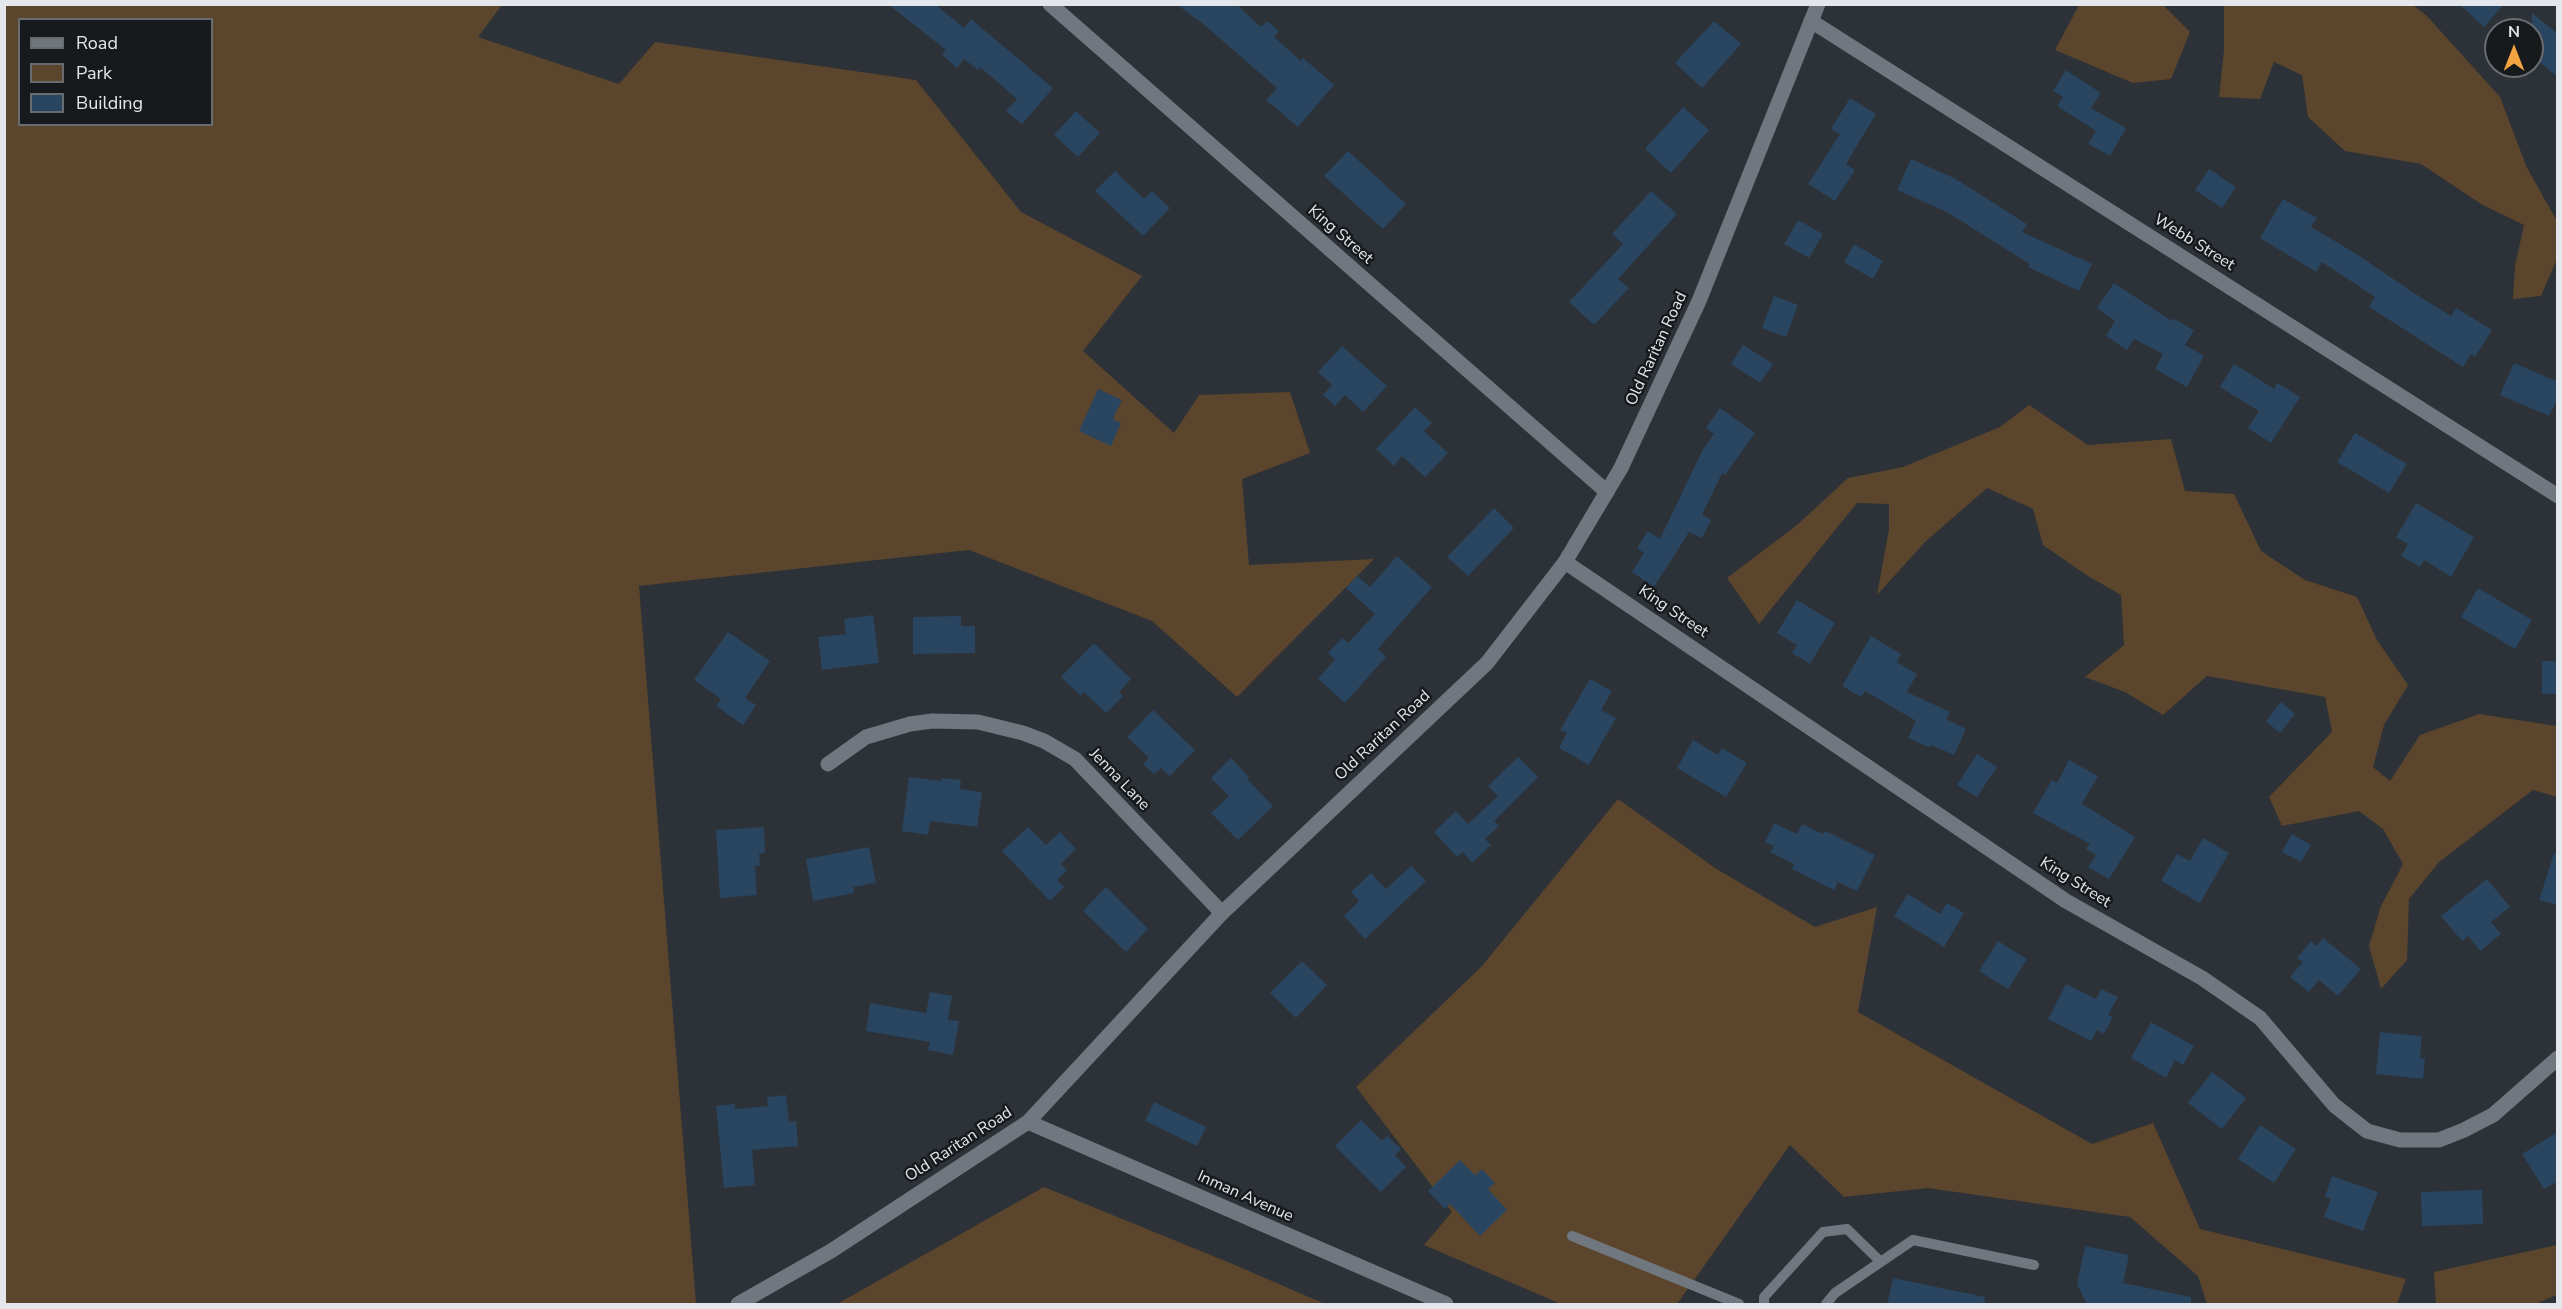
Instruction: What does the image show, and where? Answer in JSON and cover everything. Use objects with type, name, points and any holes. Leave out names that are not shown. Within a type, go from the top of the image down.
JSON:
[{"type":"street","name":"King Street","points":[[1050,4],[1607,492]]},
{"type":"street","name":"Old Raritan Road","points":[[738,1305],[831,1251],[1028,1122],[1222,913],[1487,663],[1565,562],[1621,468],[1691,320],[1750,179],[1818,4]]},
{"type":"street","name":"Webb Street","points":[[1811,21],[2558,496]]},
{"type":"street","name":"King Street","points":[[1565,562],[2066,901],[2202,978],[2260,1018],[2334,1105],[2367,1131],[2400,1140],[2439,1140],[2493,1115],[2558,1058]]},
{"type":"street","name":"Jenna Lane","points":[[828,764],[866,737],[910,724],[932,721],[978,722],[1023,733],[1044,741],[1075,759],[1222,913]]},
{"type":"street","name":"Inman Avenue","points":[[1028,1122],[1446,1305]]},
{"type":"lane","points":[[1764,1305],[1764,1297],[1823,1232],[1847,1229],[1881,1262]]},
{"type":"lane","points":[[1572,1236],[1739,1305]]},
{"type":"lane","points":[[1826,1305],[1835,1293],[1913,1240],[2034,1265]]},
{"type":"green space","points":[[5,5],[502,5],[478,37],[619,84],[655,42],[916,80],[1021,212],[1142,276],[1083,351],[1174,433],[1199,395],[1290,392],[1310,453],[1242,479],[1249,565],[1374,559],[1237,697],[1152,621],[969,550],[639,586],[696,1304],[5,1304]]},
{"type":"green space","points":[[2079,5],[2163,5],[2190,32],[2171,79],[2133,83],[2055,50]]},
{"type":"green space","points":[[2224,5],[2413,5],[2427,16],[2500,97],[2527,168],[2557,221],[2557,259],[2541,296],[2513,299],[2515,266],[2524,225],[2481,204],[2421,164],[2345,151],[2308,117],[2302,75],[2274,62],[2260,99],[2219,97],[2224,50]]},
{"type":"green space","points":[[2029,405],[2088,445],[2171,439],[2185,491],[2234,494],[2261,551],[2305,580],[2357,597],[2377,640],[2408,685],[2384,725],[2373,767],[2390,781],[2420,735],[2479,714],[2557,726],[2557,797],[2533,790],[2439,862],[2409,899],[2407,960],[2381,989],[2369,946],[2381,906],[2403,864],[2383,829],[2359,811],[2282,826],[2269,797],[2332,732],[2325,697],[2207,676],[2163,715],[2125,692],[2085,677],[2124,645],[2121,595],[2088,576],[2043,545],[2033,509],[1987,488],[1925,542],[1877,595],[1889,529],[1889,504],[1857,503],[1759,624],[1727,578],[1797,525],[1848,478],[1903,467],[2000,427]]},
{"type":"green space","points":[[1618,799],[1715,868],[1815,927],[1877,907],[1858,1012],[2092,1144],[2153,1123],[2200,1229],[2406,1279],[2397,1304],[2207,1304],[2198,1276],[2130,1217],[1928,1188],[1844,1197],[1790,1145],[1677,1304],[1561,1304],[1424,1245],[1452,1212],[1356,1087],[1482,966]]},
{"type":"green space","points":[[1044,1187],[1235,1265],[1325,1304],[837,1304]]},
{"type":"green space","points":[[2557,1245],[2557,1295],[2535,1304],[2436,1304],[2434,1272]]},
{"type":"building","points":[[888,4],[935,4],[964,28],[971,19],[1053,88],[1022,124],[1006,111],[1017,99],[980,67],[978,70],[964,59],[957,68],[942,55],[946,50]]},
{"type":"building","points":[[1176,4],[1236,4],[1261,27],[1267,21],[1279,31],[1274,37],[1301,61],[1303,58],[1334,85],[1298,127],[1266,100],[1277,88],[1202,23]]},
{"type":"building","points":[[2459,4],[2504,4],[2492,18],[2484,18],[2484,27]]},
{"type":"building","points":[[1714,21],[1741,44],[1702,88],[1675,63]]},
{"type":"building","points":[[2544,23],[2558,34],[2558,77],[2544,66]]},
{"type":"building","points":[[2066,70],[2101,93],[2091,108],[2126,128],[2110,156],[2088,144],[2096,131],[2057,106],[2063,97],[2053,91]]},
{"type":"building","points":[[1850,98],[1876,114],[1846,164],[1855,170],[1835,201],[1808,184],[1840,134],[1831,129]]},
{"type":"building","points":[[1683,107],[1709,130],[1671,173],[1645,149]]},
{"type":"building","points":[[1076,111],[1100,133],[1078,157],[1054,135]]},
{"type":"building","points":[[1348,151],[1406,204],[1383,229],[1324,176]]},
{"type":"building","points":[[1911,159],[1954,178],[2027,224],[2022,232],[2092,264],[2079,291],[2028,267],[2030,264],[1947,212],[1897,190]]},
{"type":"building","points":[[2209,169],[2236,187],[2222,208],[2195,190]]},
{"type":"building","points":[[1115,171],[1144,199],[1152,191],[1170,208],[1143,236],[1095,191]]},
{"type":"building","points":[[1651,191],[1677,214],[1618,279],[1629,288],[1594,325],[1569,302],[1623,244],[1612,234]]},
{"type":"building","points":[[2283,199],[2317,218],[2311,227],[2355,253],[2411,291],[2451,316],[2456,308],[2492,330],[2475,357],[2471,354],[2463,367],[2369,307],[2375,297],[2322,262],[2316,272],[2260,238]]},
{"type":"building","points":[[1798,220],[1823,234],[1809,258],[1784,244]]},
{"type":"building","points":[[1854,244],[1883,261],[1873,279],[1844,262]]},
{"type":"building","points":[[2114,283],[2172,321],[2174,319],[2194,330],[2185,345],[2204,356],[2187,387],[2155,369],[2163,354],[2134,339],[2127,350],[2106,336],[2115,321],[2097,308]]},
{"type":"building","points":[[1774,296],[1798,305],[1786,337],[1762,328]]},
{"type":"building","points":[[1743,345],[1773,364],[1760,383],[1731,364]]},
{"type":"building","points":[[1342,346],[1387,386],[1363,412],[1345,395],[1335,406],[1323,395],[1332,385],[1318,372]]},
{"type":"building","points":[[2514,363],[2558,382],[2558,398],[2549,416],[2500,395]]},
{"type":"building","points":[[2234,364],[2274,389],[2277,383],[2300,397],[2271,443],[2248,428],[2259,411],[2220,387]]},
{"type":"building","points":[[1098,389],[1122,400],[1113,419],[1121,423],[1111,446],[1079,431]]},
{"type":"building","points":[[1415,407],[1432,423],[1424,431],[1448,453],[1425,477],[1402,456],[1394,466],[1376,449]]},
{"type":"building","points":[[1720,408],[1755,433],[1725,475],[1722,473],[1702,515],[1711,520],[1702,538],[1689,532],[1654,587],[1632,572],[1644,553],[1637,548],[1648,531],[1660,539],[1702,451],[1714,434],[1706,428]]},
{"type":"building","points":[[2355,433],[2407,464],[2389,493],[2337,462]]},
{"type":"building","points":[[2416,503],[2474,537],[2451,577],[2424,560],[2420,567],[2401,556],[2408,544],[2396,537]]},
{"type":"building","points":[[1494,508],[1514,528],[1468,576],[1447,557]]},
{"type":"building","points":[[1397,556],[1432,587],[1378,649],[1386,657],[1345,703],[1318,679],[1335,659],[1328,653],[1342,638],[1348,643],[1375,614],[1346,588],[1357,576],[1370,587]]},
{"type":"building","points":[[2478,588],[2532,620],[2515,649],[2461,617]]},
{"type":"building","points":[[1797,600],[1835,623],[1810,664],[1792,653],[1797,645],[1777,633]]},
{"type":"building","points":[[873,615],[879,663],[822,670],[818,637],[846,634],[844,619]]},
{"type":"building","points":[[961,616],[961,626],[975,626],[975,653],[913,654],[913,617]]},
{"type":"building","points":[[728,632],[770,661],[745,698],[756,705],[743,725],[716,706],[721,699],[694,680]]},
{"type":"building","points":[[1871,636],[1901,654],[1897,662],[1917,674],[1907,692],[1950,712],[1946,719],[1966,729],[1954,755],[1908,738],[1916,721],[1865,691],[1861,697],[1842,686]]},
{"type":"building","points":[[1094,643],[1131,679],[1119,692],[1123,696],[1106,713],[1084,692],[1081,696],[1061,677]]},
{"type":"building","points":[[2542,661],[2558,661],[2558,694],[2542,694]]},
{"type":"building","points":[[1590,679],[1612,691],[1601,710],[1616,718],[1589,765],[1559,748],[1567,733],[1560,730]]},
{"type":"building","points":[[2281,702],[2295,714],[2280,733],[2266,721]]},
{"type":"building","points":[[1153,710],[1195,750],[1170,776],[1161,768],[1154,774],[1143,764],[1149,758],[1127,737]]},
{"type":"building","points":[[1693,740],[1718,755],[1722,748],[1747,763],[1726,797],[1677,768]]},
{"type":"building","points":[[1977,754],[1997,767],[1977,797],[1957,785]]},
{"type":"building","points":[[1518,757],[1538,777],[1494,821],[1499,826],[1485,839],[1491,845],[1472,863],[1463,852],[1457,857],[1434,832],[1456,811],[1468,824],[1498,796],[1488,786]]},
{"type":"building","points":[[1231,758],[1273,806],[1238,840],[1211,813],[1229,796],[1211,778]]},
{"type":"building","points":[[2069,760],[2098,776],[2082,804],[2135,837],[2109,879],[2088,867],[2096,855],[2086,849],[2090,844],[2033,813],[2052,780],[2057,783]]},
{"type":"building","points":[[909,777],[942,781],[942,778],[961,780],[960,789],[982,792],[977,827],[930,821],[928,835],[902,831]]},
{"type":"building","points":[[1774,823],[1797,834],[1802,824],[1823,834],[1825,831],[1875,855],[1857,891],[1838,882],[1834,890],[1792,869],[1794,864],[1770,852],[1774,846],[1765,842]]},
{"type":"building","points":[[764,827],[765,853],[759,854],[760,866],[755,866],[757,895],[720,898],[716,830]]},
{"type":"building","points":[[1028,827],[1046,845],[1060,832],[1076,849],[1061,864],[1067,870],[1057,880],[1064,887],[1050,901],[1002,851]]},
{"type":"building","points":[[2292,834],[2311,845],[2301,862],[2282,852]]},
{"type":"building","points":[[2203,838],[2229,853],[2200,903],[2161,881],[2177,854],[2190,861]]},
{"type":"building","points":[[869,847],[876,883],[853,887],[854,893],[813,901],[806,859]]},
{"type":"building","points":[[2554,853],[2558,854],[2558,905],[2539,900]]},
{"type":"building","points":[[1411,866],[1426,881],[1365,939],[1344,916],[1359,901],[1351,892],[1371,873],[1386,889]]},
{"type":"building","points":[[2487,879],[2510,907],[2491,922],[2501,934],[2480,951],[2468,936],[2462,941],[2441,916]]},
{"type":"building","points":[[1106,887],[1148,929],[1126,952],[1083,911]]},
{"type":"building","points":[[1908,894],[1940,914],[1947,903],[1964,913],[1944,947],[1894,916]]},
{"type":"building","points":[[2323,938],[2361,969],[2338,996],[2319,980],[2309,992],[2290,977],[2303,962],[2297,958],[2311,941],[2317,946]]},
{"type":"building","points":[[1998,941],[2027,959],[2008,989],[1979,971]]},
{"type":"building","points":[[1302,961],[1327,985],[1296,1018],[1270,993]]},
{"type":"building","points":[[2066,984],[2096,999],[2101,989],[2118,997],[2108,1015],[2113,1017],[2104,1034],[2097,1030],[2091,1041],[2048,1019]]},
{"type":"building","points":[[930,992],[952,996],[948,1020],[959,1021],[953,1055],[928,1050],[930,1042],[866,1031],[870,1003],[926,1013]]},
{"type":"building","points":[[2151,1022],[2194,1046],[2183,1065],[2175,1060],[2166,1078],[2131,1058]]},
{"type":"building","points":[[2380,1032],[2422,1036],[2420,1058],[2425,1059],[2423,1079],[2376,1074]]},
{"type":"building","points":[[2212,1072],[2246,1098],[2222,1129],[2188,1103]]},
{"type":"building","points":[[786,1095],[789,1122],[796,1121],[798,1146],[752,1150],[755,1185],[724,1188],[716,1106],[735,1104],[735,1109],[768,1106],[767,1097]]},
{"type":"building","points":[[1154,1102],[1206,1127],[1197,1146],[1145,1121]]},
{"type":"building","points":[[1361,1120],[1382,1141],[1387,1136],[1401,1149],[1395,1155],[1406,1167],[1381,1192],[1335,1146]]},
{"type":"building","points":[[2260,1125],[2296,1149],[2274,1183],[2238,1159]]},
{"type":"building","points":[[2558,1132],[2558,1181],[2544,1189],[2522,1154]]},
{"type":"building","points":[[1460,1160],[1475,1175],[1482,1169],[1495,1183],[1488,1189],[1507,1210],[1480,1236],[1450,1204],[1445,1209],[1428,1191]]},
{"type":"building","points":[[2332,1176],[2378,1192],[2363,1231],[2324,1217],[2331,1199],[2325,1197]]},
{"type":"building","points":[[2482,1190],[2483,1224],[2422,1226],[2421,1192]]},
{"type":"building","points":[[2085,1246],[2129,1255],[2123,1283],[2191,1297],[2191,1305],[2087,1305],[2077,1284]]},
{"type":"building","points":[[1893,1278],[1985,1297],[1984,1305],[1887,1305]]}]
